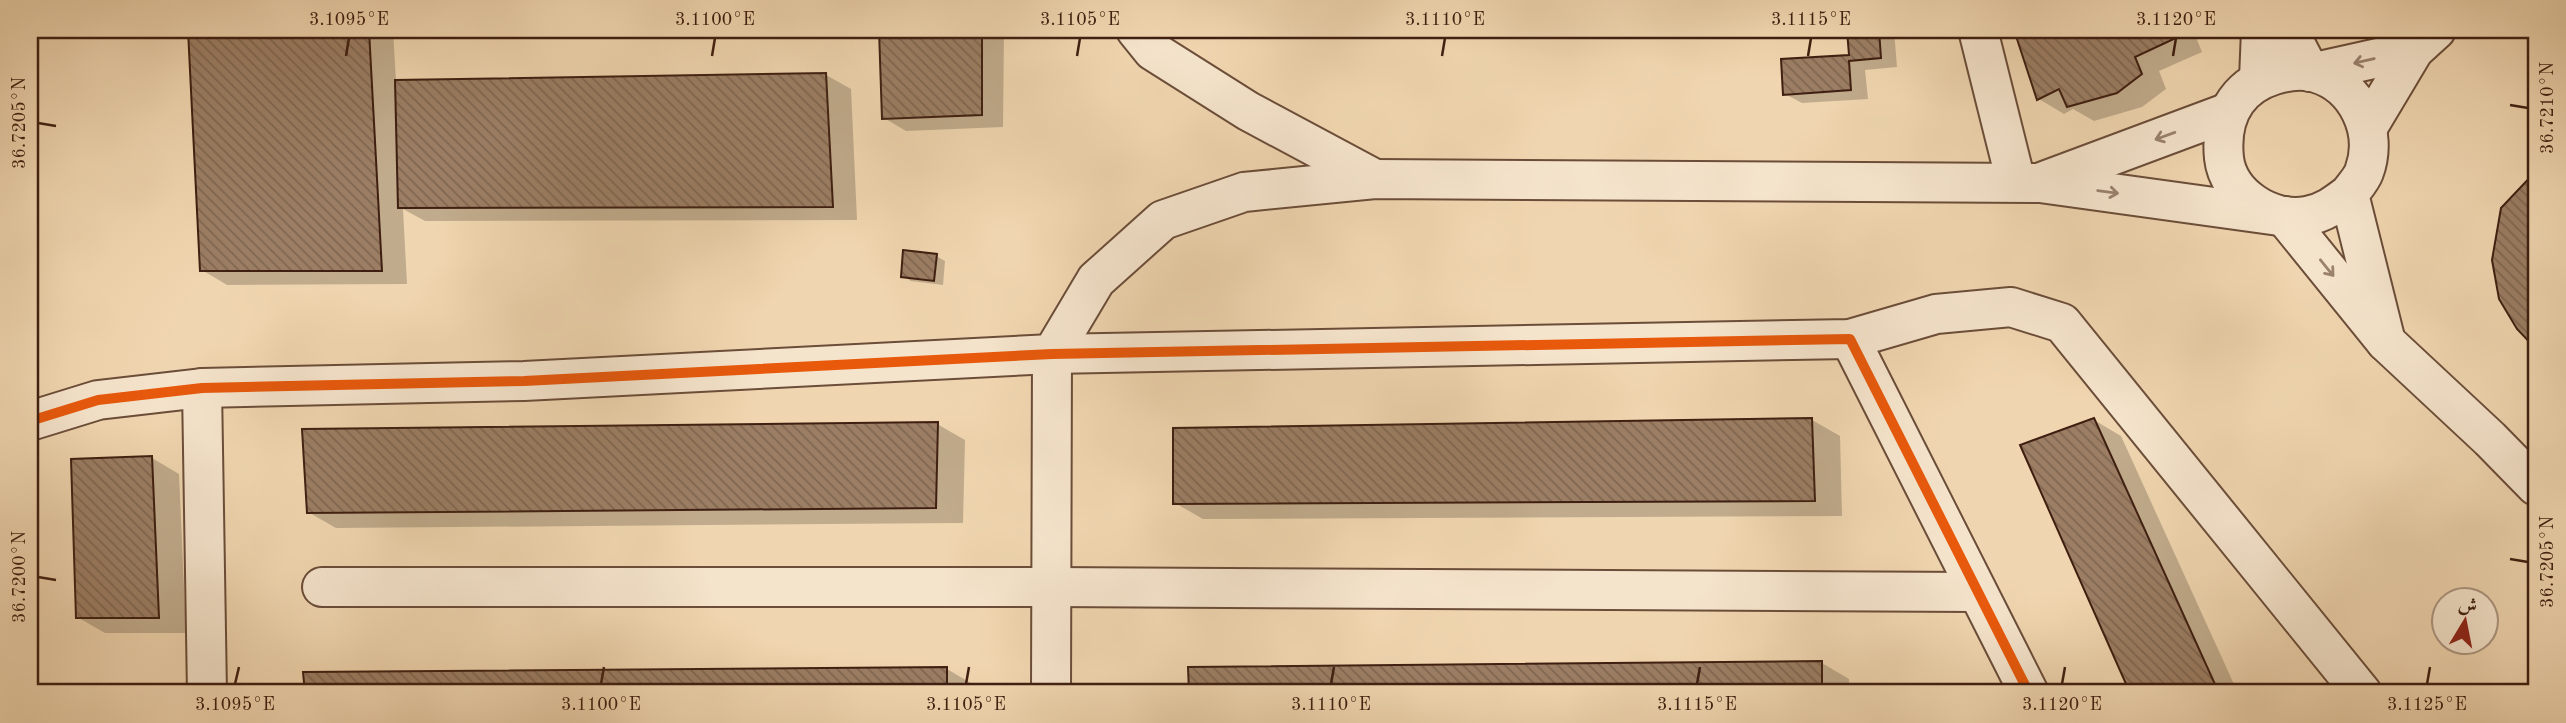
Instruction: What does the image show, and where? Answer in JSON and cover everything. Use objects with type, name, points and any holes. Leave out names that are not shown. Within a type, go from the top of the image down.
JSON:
[{"type":"street","points":[[1136,30],[1153,51],[1238,104],[1375,179]]},
{"type":"street","points":[[1978,30],[2028,182]]},
{"type":"street","points":[[2259,79],[2261,30]]},
{"type":"street","points":[[1051,693],[1052,354],[1096,280],[1163,220],[1244,192],[1375,179],[2028,182],[2305,217],[2329,209],[2349,194],[2364,172],[2369,148],[2368,127],[2357,103],[2340,85],[2313,72],[2288,30]]},
{"type":"street","points":[[2425,40],[2313,72],[2289,70],[2259,79],[2239,96],[2229,112],[2222,137],[2224,162],[2235,186],[2243,196],[2264,210],[2281,216],[2386,342],[2536,486]]},
{"type":"street","points":[[2368,127],[2425,40]]},
{"type":"street","points":[[2028,182],[2229,112]]},
{"type":"street","points":[[2349,194],[2386,342]]},
{"type":"street","points":[[30,421],[98,400],[202,388],[524,381],[1052,354],[1850,339],[1936,314],[2011,307],[2062,324],[2362,693]]},
{"type":"street","points":[[1850,339],[2029,693]]},
{"type":"street","points":[[202,388],[207,693]]},
{"type":"street","points":[[322,587],[1050,587],[1976,592]]},
{"type":"building","points":[[188,30],[369,30],[382,271],[200,271]]},
{"type":"building","points":[[879,30],[982,30],[982,115],[882,119]]},
{"type":"building","points":[[1847,30],[1879,30],[1881,58],[1849,61],[1851,90],[1783,95],[1781,59],[1849,55]]},
{"type":"building","points":[[2029,30],[2175,30],[2178,37],[2135,57],[2142,74],[2117,93],[2067,107],[2059,89],[2037,100],[2016,36],[2030,32]]},
{"type":"building","points":[[826,73],[833,207],[398,208],[395,80]]},
{"type":"building","points":[[2536,171],[2536,349],[2517,329],[2499,299],[2492,260],[2501,208]]},
{"type":"building","points":[[903,250],[937,254],[934,281],[901,277]]},
{"type":"building","points":[[1812,418],[1815,501],[1173,504],[1173,428]]},
{"type":"building","points":[[2094,418],[2219,693],[2130,693],[2020,445]]},
{"type":"building","points":[[938,422],[936,508],[307,513],[302,429]]},
{"type":"building","points":[[152,456],[159,618],[76,618],[71,459]]},
{"type":"building","points":[[1822,661],[1822,693],[1189,693],[1188,667]]},
{"type":"building","points":[[947,667],[947,693],[305,693],[303,672]]},
{"type":"cycle path","points":[[30,421],[98,400],[202,388],[524,381],[1052,354],[1850,339],[2029,693]]}]
